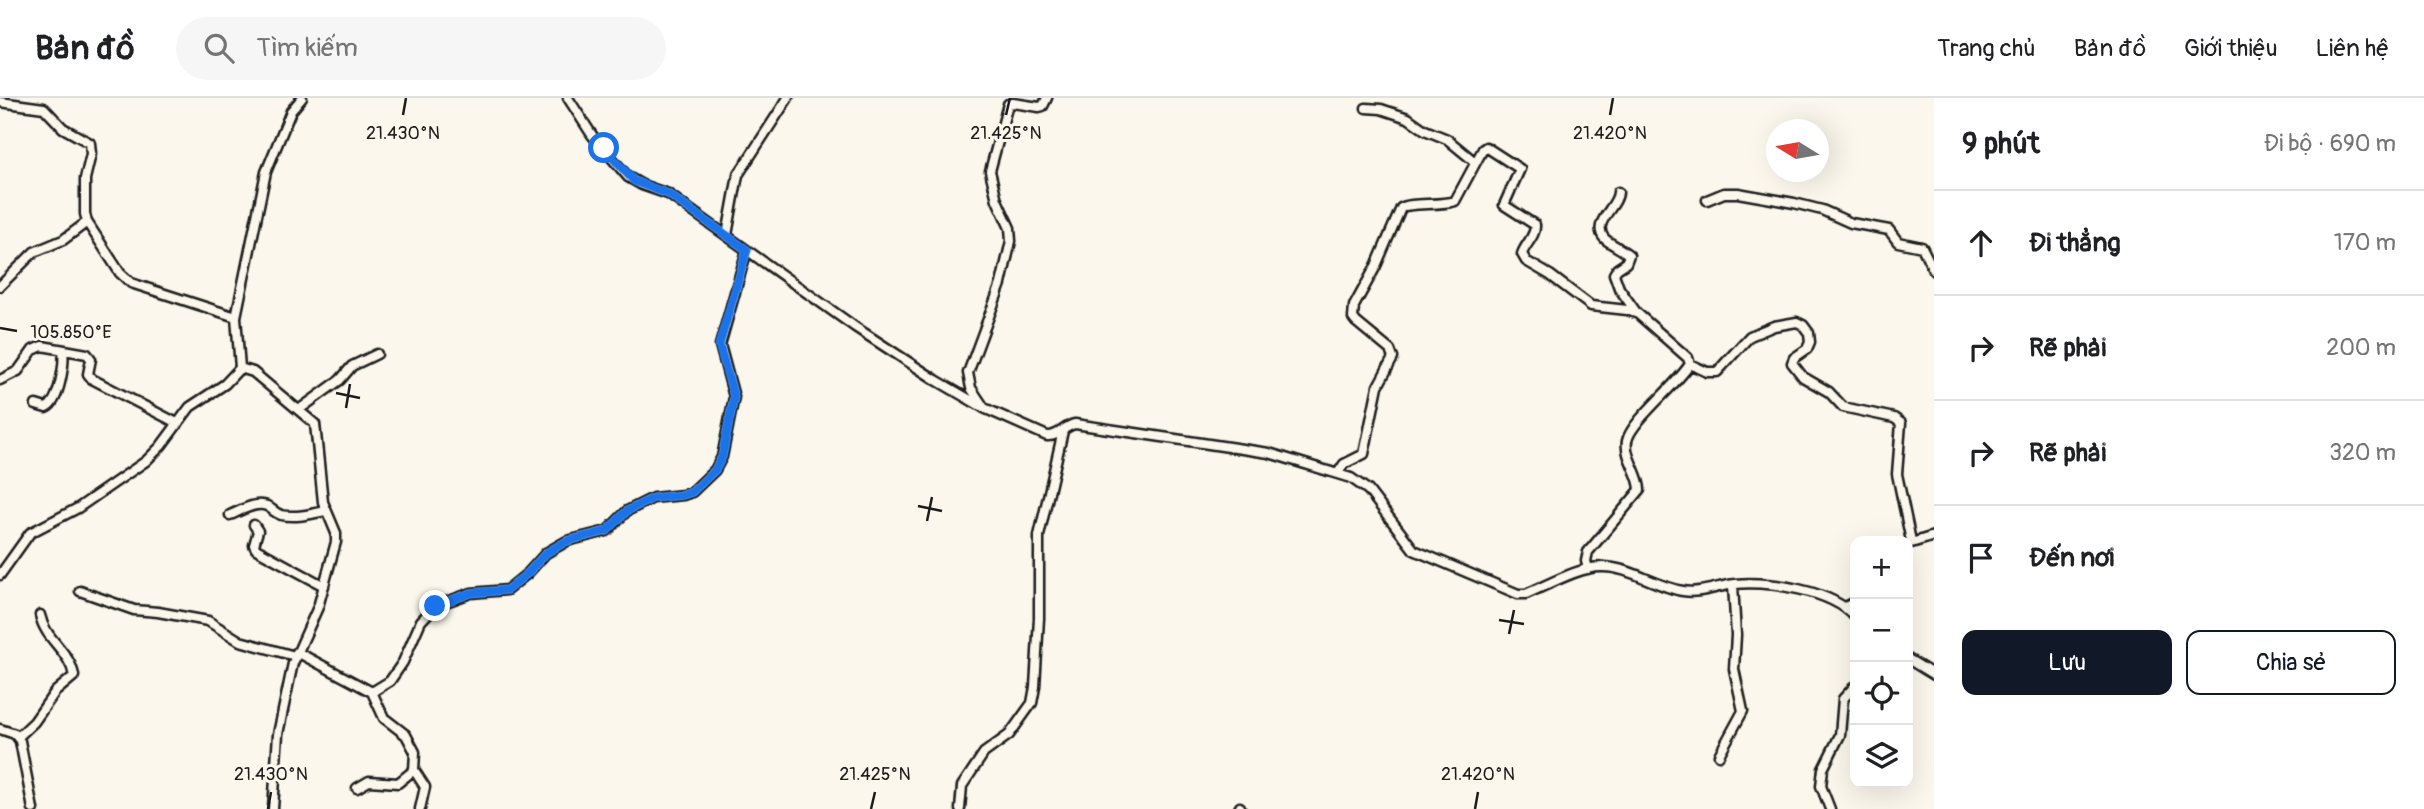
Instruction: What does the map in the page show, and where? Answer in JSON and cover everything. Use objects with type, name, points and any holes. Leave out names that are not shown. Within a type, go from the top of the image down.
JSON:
[{"type":"street","points":[[0,575],[30,533],[78,508],[146,461],[161,446],[190,407],[225,384],[240,368],[236,317],[266,172],[291,111],[302,98]]},
{"type":"street","points":[[568,98],[592,135],[628,177],[668,194],[855,327],[936,380],[985,408],[1047,436],[1058,434],[1075,424],[1269,453],[1338,474],[1361,483],[1414,550],[1475,574],[1509,591],[1526,594],[1599,566],[1683,591],[1704,591],[1732,585],[1793,587],[1845,607],[1850,612]]},
{"type":"street","points":[[727,235],[738,175],[788,98]]},
{"type":"street","points":[[985,408],[971,388],[968,373],[1003,278],[1012,234],[997,200],[990,178],[990,166],[1008,104],[1039,107],[1043,106],[1047,98]]},
{"type":"street","points":[[0,102],[44,108],[64,128],[90,143],[92,148],[85,179],[87,222],[120,273],[131,283],[236,317]]},
{"type":"street","points":[[1366,108],[1381,109],[1408,118],[1425,130],[1447,139],[1475,162]]},
{"type":"street","points":[[1338,474],[1343,464],[1364,454],[1378,386],[1393,358],[1390,350],[1353,318],[1354,306],[1376,266],[1401,208],[1406,205],[1427,206],[1455,201],[1486,147],[1520,169],[1504,205],[1535,225],[1535,232],[1522,254],[1526,261],[1591,306],[1638,314]]},
{"type":"street","points":[[1618,192],[1618,198],[1606,214],[1601,229],[1605,238],[1629,256],[1626,263],[1614,274],[1619,288],[1638,314],[1688,358],[1690,364],[1707,372],[1717,372],[1750,336],[1797,321],[1809,333],[1810,342],[1807,349],[1794,358],[1792,363],[1803,377],[1829,392],[1843,407],[1894,418],[1900,423],[1897,474],[1909,536]]},
{"type":"street","points":[[1707,200],[1724,193],[1738,193],[1794,203],[1822,210],[1851,223],[1889,230],[1898,242],[1922,247],[1934,271]]},
{"type":"street","points":[[0,286],[34,252],[63,240],[87,222]]},
{"type":"street","points":[[372,692],[390,681],[403,662],[421,621],[435,606],[471,593],[507,590],[528,573],[546,553],[567,541],[607,531],[627,511],[653,498],[692,492],[715,470],[722,457],[734,397],[719,345],[747,250]]},
{"type":"street","points":[[0,380],[18,371],[37,347],[42,345],[87,354],[91,359],[88,373],[92,379],[177,423]]},
{"type":"street","points":[[36,405],[46,408],[52,405],[63,370],[63,350]]},
{"type":"street","points":[[300,410],[340,380],[352,366],[377,354]]},
{"type":"street","points":[[1588,569],[1588,552],[1640,489],[1627,440],[1690,364]]},
{"type":"street","points":[[240,368],[253,373],[312,420],[316,428],[322,495],[336,534],[318,607],[296,654],[278,734],[273,809]]},
{"type":"street","points":[[960,809],[962,786],[984,753],[1009,735],[1032,703],[1039,618],[1039,536],[1063,431]]},
{"type":"street","points":[[230,515],[258,504],[285,516],[326,510]]},
{"type":"street","points":[[254,526],[258,531],[254,545],[256,549],[324,586]]},
{"type":"street","points":[[1913,541],[1934,536]]},
{"type":"street","points":[[1719,755],[1743,711],[1734,669],[1732,585]]},
{"type":"street","points":[[80,591],[134,610],[208,621],[240,641],[296,654],[372,692],[384,718],[403,732],[415,752],[414,770],[425,787],[420,809]]},
{"type":"street","points":[[1845,607],[1850,604]]},
{"type":"street","points":[[18,737],[34,722],[55,692],[74,676],[64,651],[43,628],[40,615]]},
{"type":"street","points":[[1913,662],[1934,675]]},
{"type":"street","points":[[1830,809],[1821,786],[1823,769],[1840,735],[1843,699],[1850,691]]},
{"type":"street","points":[[0,729],[18,737]]},
{"type":"street","points":[[18,737],[33,809]]},
{"type":"street","points":[[357,788],[369,781],[398,783],[414,770]]},
{"type":"route","points":[[435,606],[474,592],[507,590],[528,573],[542,556],[567,541],[607,531],[627,511],[653,498],[692,492],[715,470],[722,457],[734,397],[719,345],[747,250],[668,194],[628,177],[604,148]]}]
